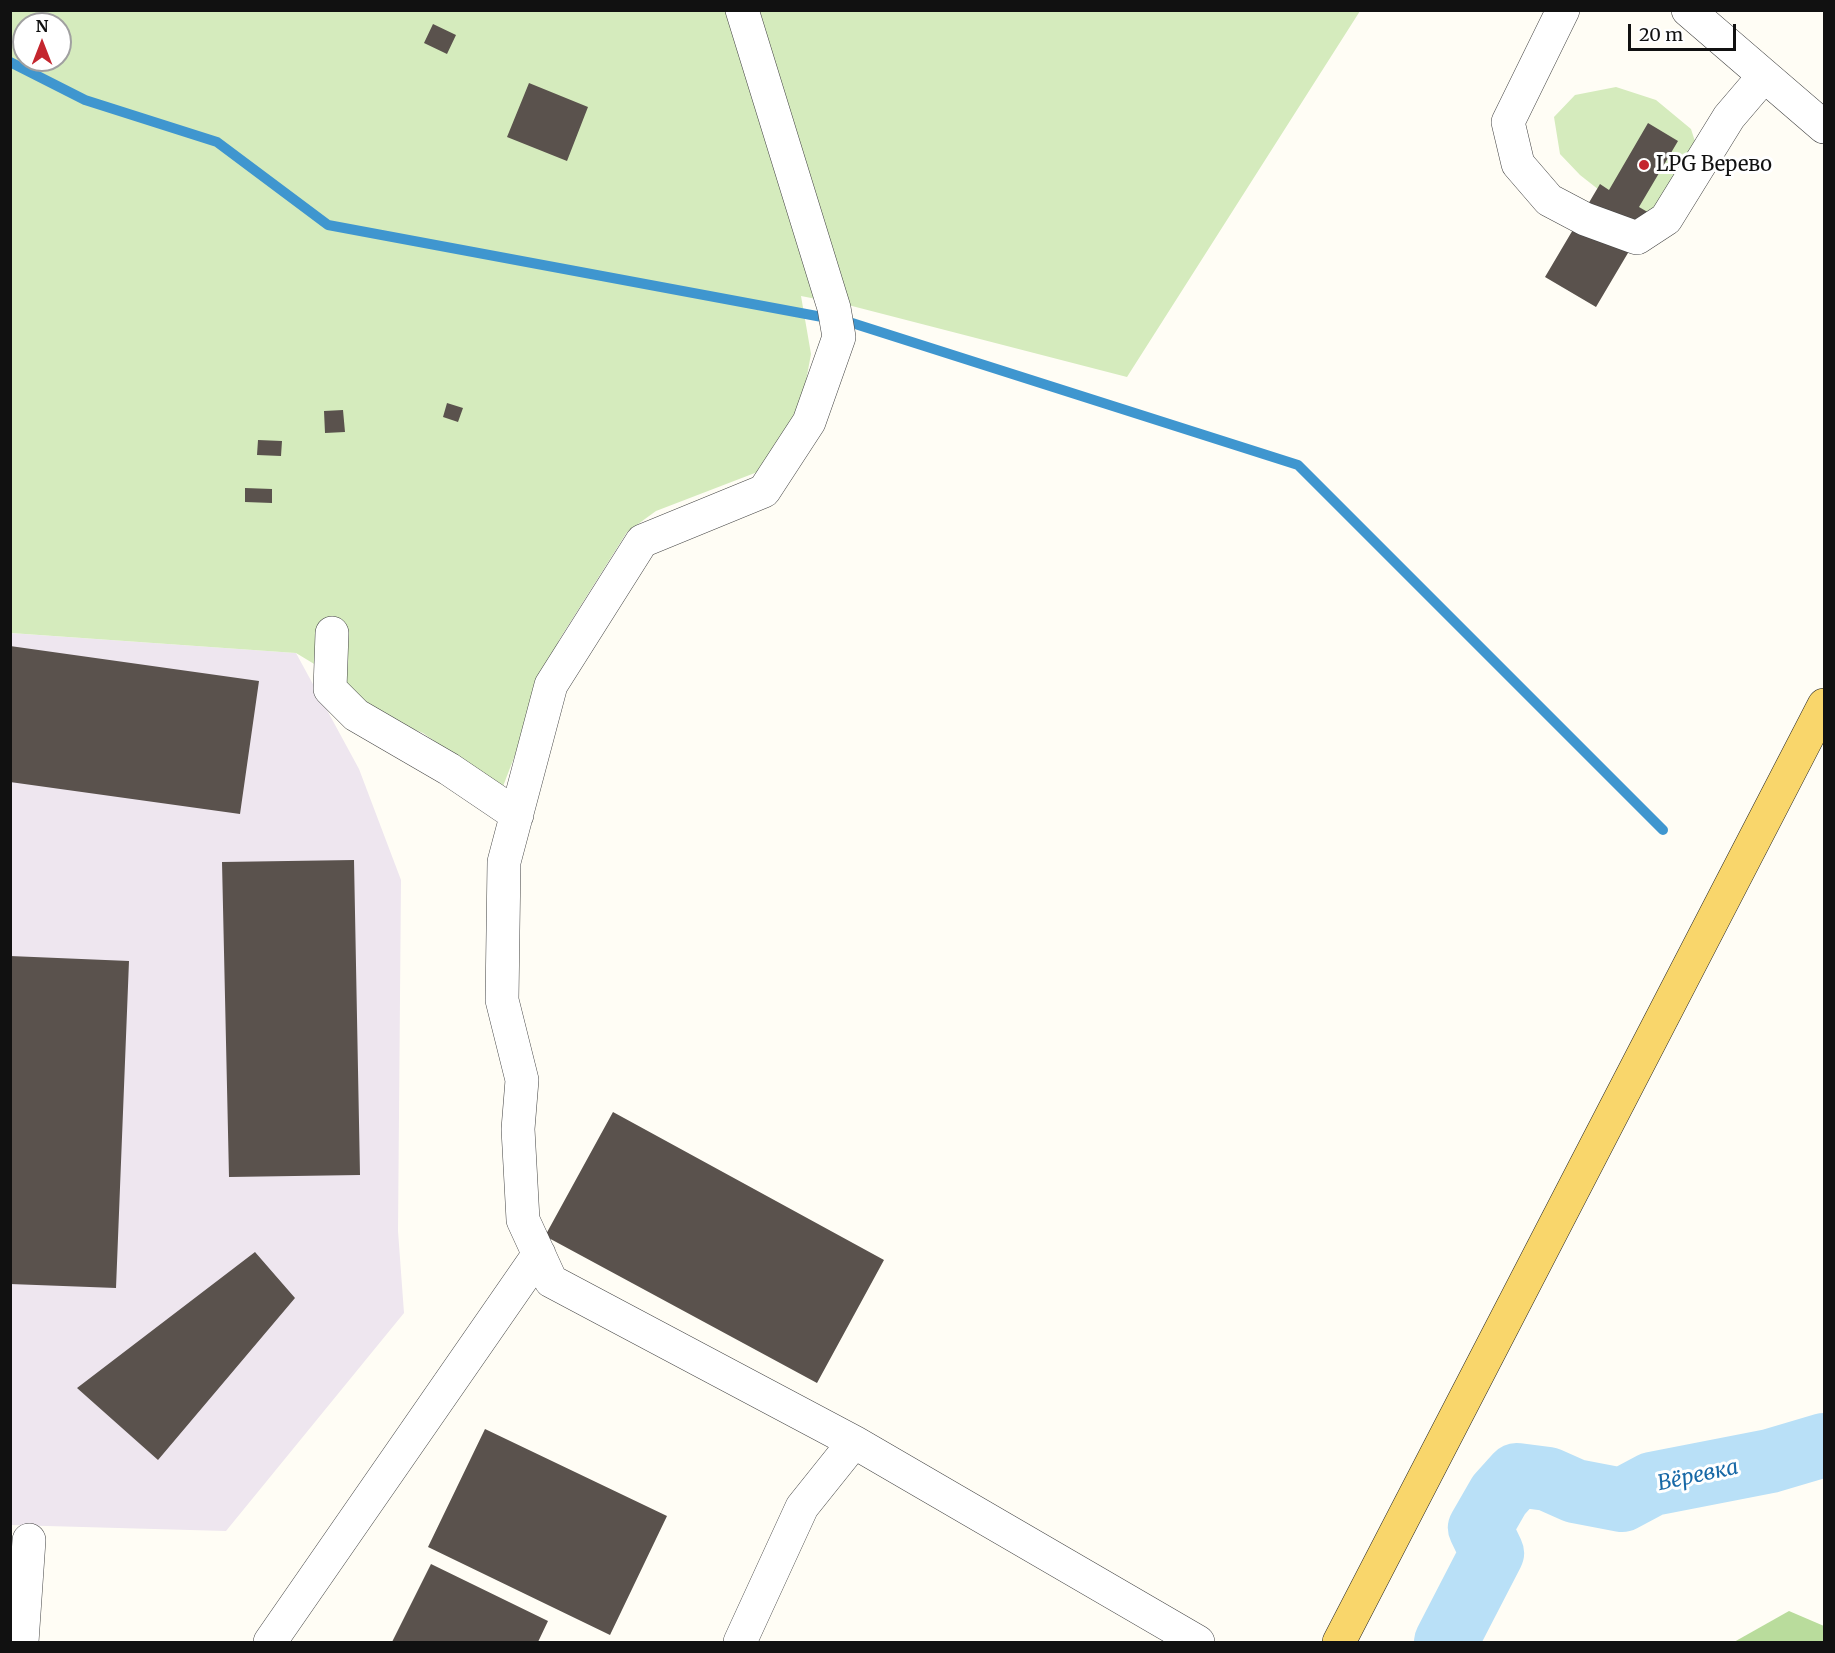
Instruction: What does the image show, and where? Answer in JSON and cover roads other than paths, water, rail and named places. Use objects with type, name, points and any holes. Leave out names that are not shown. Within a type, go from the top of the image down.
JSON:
[{"type":"main road","points":[[1339,1642],[1824,705]]},
{"type":"street","points":[[742,10],[836,322],[809,422],[764,490],[642,541],[551,685],[504,862],[502,1000],[522,1080],[518,1129],[523,1220],[551,1281],[854,1442],[1198,1642]]},
{"type":"street","points":[[1563,10],[1508,123],[1518,164],[1549,200],[1585,219],[1637,238],[1666,219],[1729,117],[1764,76]]},
{"type":"street","points":[[1688,10],[1824,127]]},
{"type":"street","points":[[332,633],[330,689],[356,715],[449,770],[517,815]]},
{"type":"street","points":[[270,1642],[539,1254]]},
{"type":"street","points":[[740,1642],[802,1507],[854,1442]]},
{"type":"street","points":[[22,1642],[29,1540]]},
{"type":"waterway","points":[[10,62],[85,100],[217,142],[328,225],[849,322],[1298,465],[1663,830]]},
{"type":"waterway","name":"Вёревка","points":[[1446,1642],[1492,1553],[1480,1528],[1499,1495],[1517,1475],[1548,1479],[1575,1491],[1622,1500],[1652,1484],[1770,1461],[1824,1445]]},
{"type":"place","name":"LPG Верево","points":[[1644,165]]}]
